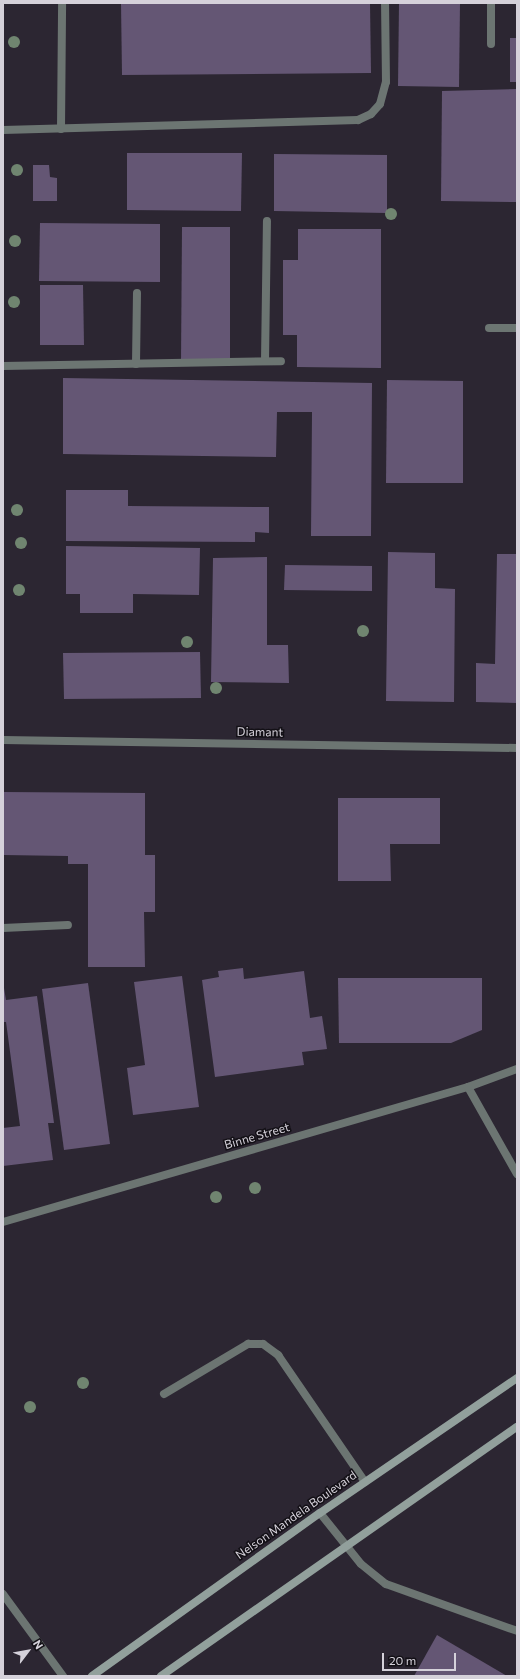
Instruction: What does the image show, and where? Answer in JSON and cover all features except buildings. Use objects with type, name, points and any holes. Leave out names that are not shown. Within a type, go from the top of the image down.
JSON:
[{"type":"street","points":[[61,129],[62,3]]},
{"type":"street","points":[[3,130],[358,120],[371,114],[380,104],[386,82],[385,3]]},
{"type":"street","points":[[491,3],[491,44]]},
{"type":"street","points":[[265,361],[267,221]]},
{"type":"street","points":[[136,364],[137,293]]},
{"type":"street","points":[[489,328],[517,328]]},
{"type":"street","points":[[3,366],[265,361],[281,362]]},
{"type":"street","name":"Diamant","points":[[3,740],[517,748]]},
{"type":"street","points":[[3,928],[68,925]]},
{"type":"street","name":"Binne Street","points":[[3,1222],[468,1087],[517,1069]]},
{"type":"street","points":[[468,1087],[517,1174]]},
{"type":"street","points":[[164,1394],[248,1344],[264,1344],[278,1355],[365,1482]]},
{"type":"street","name":"Nelson Mandela Boulevard","points":[[92,1676],[320,1513],[517,1378]]},
{"type":"street","points":[[161,1676],[344,1546],[517,1427]]},
{"type":"street","points":[[320,1513],[344,1546],[361,1564],[386,1584],[517,1630]]},
{"type":"street","points":[[3,1594],[63,1676]]}]
